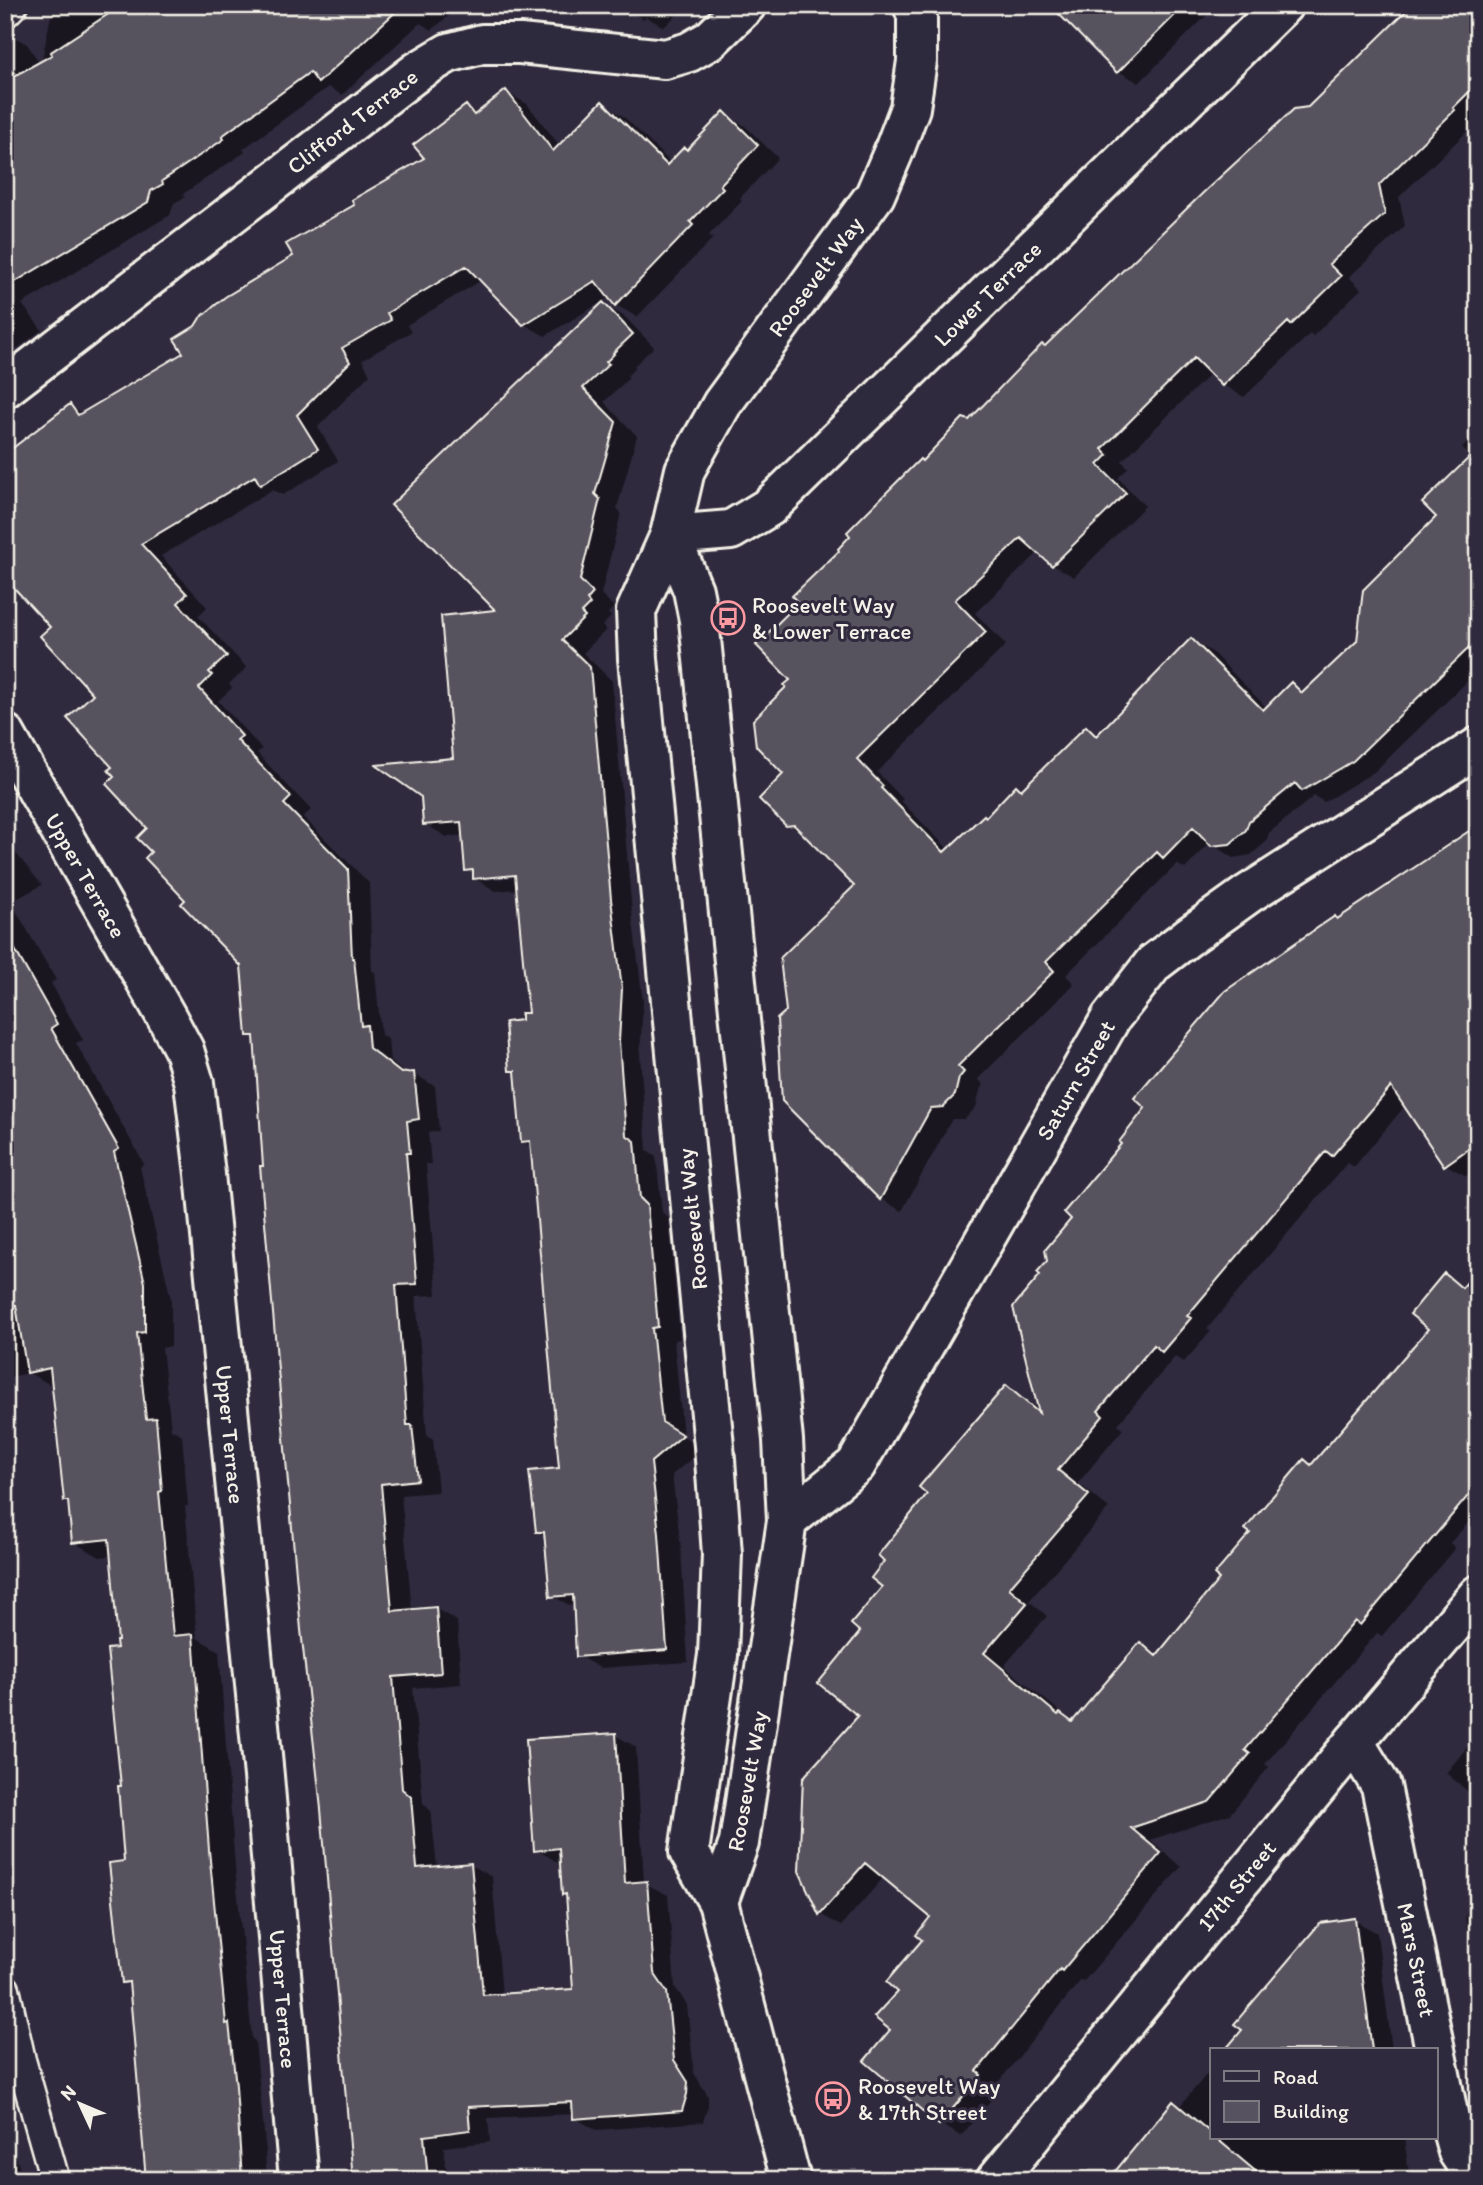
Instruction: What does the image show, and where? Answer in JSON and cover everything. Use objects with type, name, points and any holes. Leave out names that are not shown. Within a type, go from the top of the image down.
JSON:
[{"type":"street","name":"Clifford Terrace","points":[[5,388],[418,71],[448,53],[482,44],[520,44],[665,59],[689,52],[710,40],[746,5]]},
{"type":"street","name":"Roosevelt Way","points":[[791,2180],[718,1902],[689,1852],[718,1655],[722,1554],[713,1432],[638,659],[636,611],[670,534],[685,470],[722,404],[875,195],[910,108],[918,61],[917,16],[913,5]]},
{"type":"street","name":"Lower Terrace","points":[[670,534],[731,530],[769,507],[1283,5]]},
{"type":"street","name":"Roosevelt Way","points":[[670,534],[693,590],[699,620],[783,1440],[787,1521],[739,1843],[718,1902]]},
{"type":"street","name":"Upper Terrace","points":[[5,734],[167,1018],[184,1050],[194,1083],[262,1762],[299,2180]]},
{"type":"street","name":"Saturn Street","points":[[787,1521],[856,1465],[1111,1018],[1154,963],[1248,894],[1478,747]]},
{"type":"street","name":"17th Street","points":[[996,2180],[1354,1742],[1478,1595]]},
{"type":"street","name":"Mars Street","points":[[1354,1742],[1381,1786],[1435,2048]]},
{"type":"street","name":"Mars Street","points":[[1438,2064],[1458,2152],[1477,2180]]},
{"type":"lane","points":[[5,13],[13,5]]},
{"type":"lane","points":[[5,1989],[21,2060],[55,2180]]},
{"type":"building","points":[[122,5],[403,5],[318,83],[310,72],[222,136],[224,139],[162,181],[163,184],[151,191],[148,202],[5,288],[5,81],[52,55],[51,52]]},
{"type":"building","points":[[1050,5],[1185,5],[1117,73]]},
{"type":"building","points":[[1412,5],[1478,5],[1478,83],[1453,108],[1455,110],[1379,185],[1385,214],[1329,264],[1341,276],[1291,325],[1288,322],[1222,386],[1194,358],[1148,403],[1102,449],[1108,455],[1098,465],[1126,493],[1052,566],[1021,538],[955,600],[986,632],[857,759],[883,786],[881,788],[944,852],[984,815],[986,817],[1016,785],[1021,790],[1086,726],[1096,736],[1191,638],[1263,710],[1291,682],[1302,693],[1357,641],[1363,590],[1436,517],[1422,503],[1478,449],[1478,639],[1353,761],[1302,791],[1295,783],[1249,821],[1246,830],[1230,844],[1211,846],[1193,827],[1163,858],[1157,852],[1046,962],[1054,971],[958,1066],[964,1072],[959,1078],[955,1095],[943,1107],[931,1108],[880,1200],[782,1101],[777,1019],[786,1011],[780,958],[854,886],[794,825],[786,826],[759,799],[783,774],[756,746],[753,720],[790,680],[756,645],[798,603],[792,596],[839,551],[850,536],[847,532],[920,459],[922,461],[963,418],[969,420],[1042,344],[1045,346],[1206,190],[1294,109],[1308,107]]},
{"type":"building","points":[[506,90],[553,151],[602,101],[667,165],[684,147],[687,150],[724,111],[758,145],[720,185],[723,188],[690,222],[693,225],[615,306],[595,281],[523,325],[466,266],[387,313],[391,320],[342,348],[350,362],[297,415],[318,449],[260,485],[255,476],[141,544],[187,594],[178,603],[227,656],[209,672],[212,675],[199,688],[242,736],[237,740],[291,797],[284,804],[348,869],[352,958],[361,1026],[367,1025],[369,1048],[401,1073],[414,1072],[419,1119],[407,1121],[410,1153],[406,1153],[417,1284],[396,1285],[407,1425],[412,1425],[418,1480],[381,1484],[392,1611],[436,1607],[441,1673],[393,1677],[402,1789],[411,1797],[417,1868],[471,1863],[483,1995],[573,1989],[566,1894],[562,1895],[559,1848],[534,1851],[526,1739],[616,1733],[625,1883],[647,1881],[654,1973],[667,1992],[674,2060],[688,2082],[682,2111],[573,2119],[572,2102],[468,2107],[470,2130],[424,2136],[428,2180],[353,2180],[260,1166],[263,1166],[254,1036],[247,1036],[241,966],[181,904],[185,900],[145,858],[151,852],[137,838],[147,828],[106,784],[114,777],[108,770],[112,767],[67,718],[93,694],[40,636],[50,627],[5,578],[5,454],[70,404],[78,415],[183,353],[174,339],[195,326],[200,318],[225,297],[293,256],[286,244],[354,205],[352,200],[424,158],[413,145],[466,105],[474,115]]},
{"type":"building","points":[[603,302],[633,334],[613,353],[606,362],[609,364],[583,388],[616,422],[595,494],[600,499],[580,580],[593,593],[587,600],[590,604],[581,613],[585,617],[562,640],[590,667],[622,989],[619,1041],[626,1135],[635,1141],[640,1198],[647,1205],[658,1327],[652,1328],[662,1422],[683,1435],[651,1462],[667,1650],[576,1657],[573,1595],[550,1597],[544,1532],[536,1532],[529,1471],[559,1468],[530,1141],[521,1142],[515,1071],[509,1071],[505,1022],[521,1020],[521,1013],[528,1013],[515,875],[473,879],[473,870],[465,871],[461,822],[423,825],[421,797],[376,765],[453,758],[441,616],[495,610],[391,505]]},
{"type":"building","points":[[1478,825],[1478,1142],[1444,1166],[1391,1087],[1332,1156],[1326,1151],[1187,1316],[1191,1318],[1162,1352],[1154,1345],[1098,1411],[1103,1416],[1058,1470],[1089,1495],[1009,1588],[1027,1603],[984,1653],[1058,1715],[1060,1713],[1072,1722],[1140,1642],[1156,1656],[1219,1579],[1214,1575],[1250,1533],[1245,1529],[1304,1459],[1311,1465],[1428,1329],[1410,1314],[1444,1273],[1462,1288],[1478,1270],[1478,1484],[1360,1625],[1355,1621],[1245,1750],[1250,1754],[1209,1802],[1131,1828],[1161,1853],[1062,1971],[1060,1969],[977,2071],[981,2075],[939,2125],[864,2061],[890,2030],[874,2017],[897,1992],[886,1982],[922,1940],[916,1935],[930,1917],[865,1863],[819,1915],[799,1871],[803,1778],[858,1716],[818,1683],[860,1632],[851,1624],[882,1587],[871,1578],[884,1561],[878,1555],[927,1494],[919,1487],[1006,1385],[1039,1413],[1013,1307],[1040,1275],[1037,1272],[1047,1261],[1045,1250],[1071,1219],[1064,1212],[1121,1144],[1119,1142],[1145,1108],[1134,1098],[1225,991],[1335,916],[1337,919]]},
{"type":"building","points":[[5,932],[57,1024],[51,1028],[119,1149],[114,1152],[145,1283],[145,1332],[137,1333],[146,1419],[156,1418],[162,1491],[159,1492],[173,1636],[193,1634],[209,1850],[226,2024],[229,2023],[236,2086],[242,2180],[146,2180],[129,1982],[122,1983],[109,1863],[124,1861],[118,1786],[121,1786],[107,1649],[117,1648],[118,1641],[109,1539],[72,1543],[68,1501],[64,1501],[50,1368],[27,1373],[16,1305],[5,1307]]},
{"type":"building","points":[[1355,1918],[1372,2048],[1227,2048],[1242,2030],[1234,2024],[1320,1923]]},
{"type":"building","points":[[1173,2101],[1210,2132],[1210,2140],[1218,2140],[1266,2180],[1108,2180]]},
{"type":"place","name":"Roosevelt Way & Lower Terrace","points":[[728,618]]},
{"type":"place","name":"Roosevelt Way & 17th Street","points":[[833,2099]]}]
